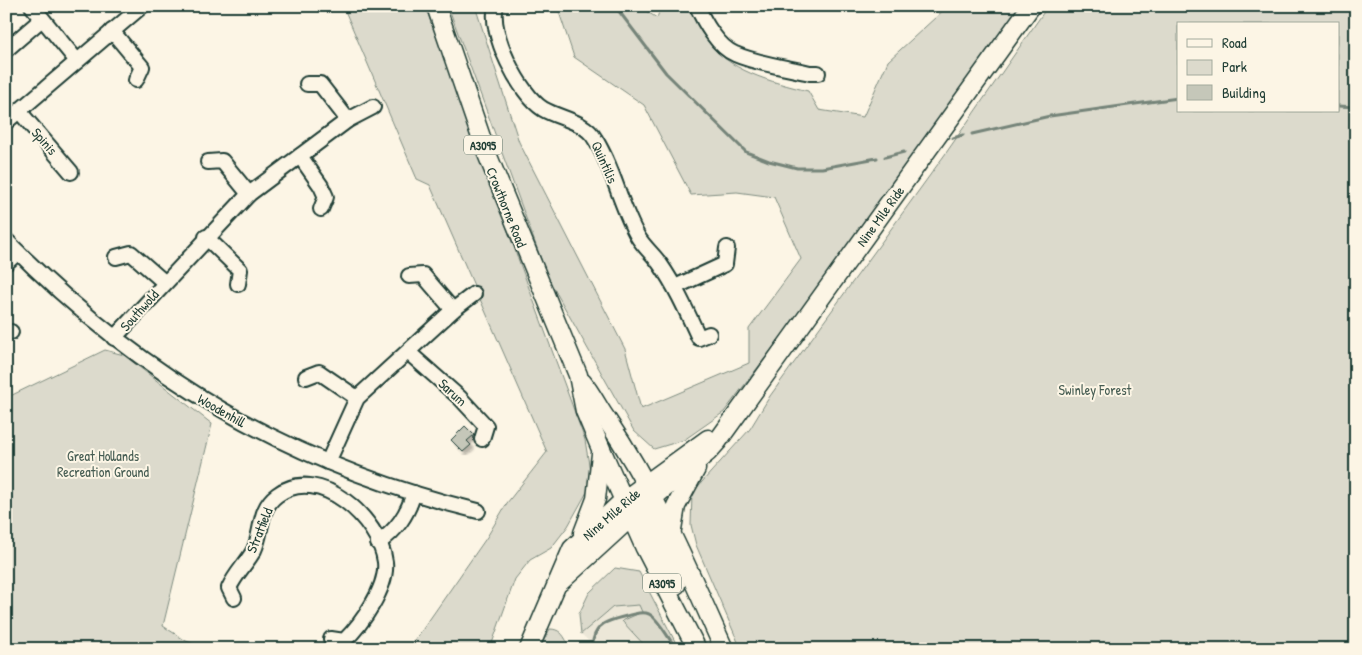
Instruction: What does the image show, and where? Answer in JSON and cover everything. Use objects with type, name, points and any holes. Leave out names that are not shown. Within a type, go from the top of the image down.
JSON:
[{"type":"main road","name":"Crowthorne Road","points":[[436,6],[488,158],[578,375],[621,439],[638,500]]},
{"type":"main road","name":"Nine Mile Ride","points":[[529,649],[544,611],[560,582],[572,550],[580,540],[708,452],[1031,6]]},
{"type":"main road","name":"Crowthorne Road","points":[[578,375],[585,411],[601,449],[638,500]]},
{"type":"main road","name":"Nine Mile Ride","points":[[560,582],[638,500],[728,424]]},
{"type":"main road","points":[[580,540],[598,493],[601,449]]},
{"type":"main road","points":[[671,535],[673,517],[679,500],[688,482],[708,452]]},
{"type":"main road","name":"A3095","points":[[638,500],[671,535],[724,649]]},
{"type":"main road","name":"A3095","points":[[638,500],[698,649]]},
{"type":"street","points":[[32,6],[77,61]]},
{"type":"street","points":[[6,122],[142,6]]},
{"type":"street","name":"Quintilis","points":[[496,6],[493,16],[498,37],[515,75],[529,98],[544,109],[578,124],[595,138],[638,238],[658,261],[675,287],[699,338],[709,334]]},
{"type":"street","points":[[697,6],[703,20],[734,54],[810,73],[818,73]]},
{"type":"street","points":[[6,50],[42,19]]},
{"type":"street","points":[[112,31],[142,67],[136,80]]},
{"type":"street","points":[[307,84],[320,84],[348,120]]},
{"type":"street","name":"Southwold","points":[[114,338],[206,237],[249,194],[348,120],[373,107]]},
{"type":"street","name":"Spinis","points":[[19,111],[71,172]]},
{"type":"street","points":[[300,156],[321,186],[326,197],[321,209]]},
{"type":"street","points":[[208,162],[222,161],[249,194]]},
{"type":"street","points":[[206,237],[240,270],[238,284]]},
{"type":"street","name":"Woodenhill","points":[[6,240],[64,296],[114,338],[160,372],[211,404],[275,439],[328,462],[414,494],[478,511]]},
{"type":"street","points":[[675,287],[725,264],[727,248]]},
{"type":"street","points":[[6,263],[18,252]]},
{"type":"street","name":"Southwold","points":[[116,257],[131,253],[164,282]]},
{"type":"street","points":[[409,276],[423,275],[452,310]]},
{"type":"street","points":[[328,462],[357,398],[452,310],[474,294]]},
{"type":"street","name":"Sarum","points":[[408,352],[460,398],[486,426],[482,438]]},
{"type":"street","points":[[306,377],[319,372],[357,398]]},
{"type":"street","name":"Stratfield","points":[[234,598],[229,588],[236,572],[254,550],[265,508],[277,495],[292,488],[313,486],[335,493],[354,507],[378,543],[385,563],[381,588],[356,629],[344,642],[331,639]]},
{"type":"street","points":[[378,543],[403,520],[414,494]]},
{"type":"shaded area","points":[[639,605],[642,612],[623,621],[648,649],[588,649],[592,644],[581,634],[598,617],[613,607]]},
{"type":"green space","points":[[343,6],[425,6],[585,440],[592,483],[568,526],[551,548],[530,560],[515,579],[490,649],[409,649],[487,537],[507,503],[547,452],[430,185],[417,179]]},
{"type":"green space","points":[[448,6],[475,6],[519,142],[625,349],[641,409],[749,363],[749,329],[801,259],[774,197],[737,192],[691,195],[644,105],[574,57],[557,6],[638,6],[657,18],[661,6],[689,6],[714,49],[737,67],[765,79],[808,91],[819,110],[863,117],[888,61],[948,6],[1019,6],[815,292],[724,412],[684,440],[654,449],[634,431],[548,278]]},
{"type":"green space","name":"Swinley Forest","points":[[1048,6],[1356,6],[1356,649],[741,649],[696,545],[691,525],[692,493],[750,429],[770,396],[946,153]]},
{"type":"green space","name":"Great Hollands Recreation Ground","points":[[105,350],[124,355],[212,424],[163,626],[186,641],[207,649],[6,649],[6,398]]},
{"type":"green space","points":[[615,568],[639,572],[679,649],[648,649],[622,621],[642,612],[639,605],[613,607],[581,634],[579,614],[589,593]]},
{"type":"green space","points":[[550,629],[560,632],[564,637],[567,642],[565,649],[539,649]]},
{"type":"building","points":[[465,426],[474,435],[467,441],[471,445],[463,452],[451,440]]},
{"type":"waterway","points":[[615,6],[666,73],[746,152],[769,161],[797,168],[822,168],[877,158]]},
{"type":"waterway","points":[[972,134],[1050,116],[1177,98]]},
{"type":"waterway","points":[[1340,106],[1356,107]]},
{"type":"waterway","points":[[953,138],[963,135]]},
{"type":"waterway","points":[[885,157],[904,152]]},
{"type":"waterway","points":[[593,640],[598,628],[607,622],[644,613],[653,616],[674,645],[660,648]]}]
